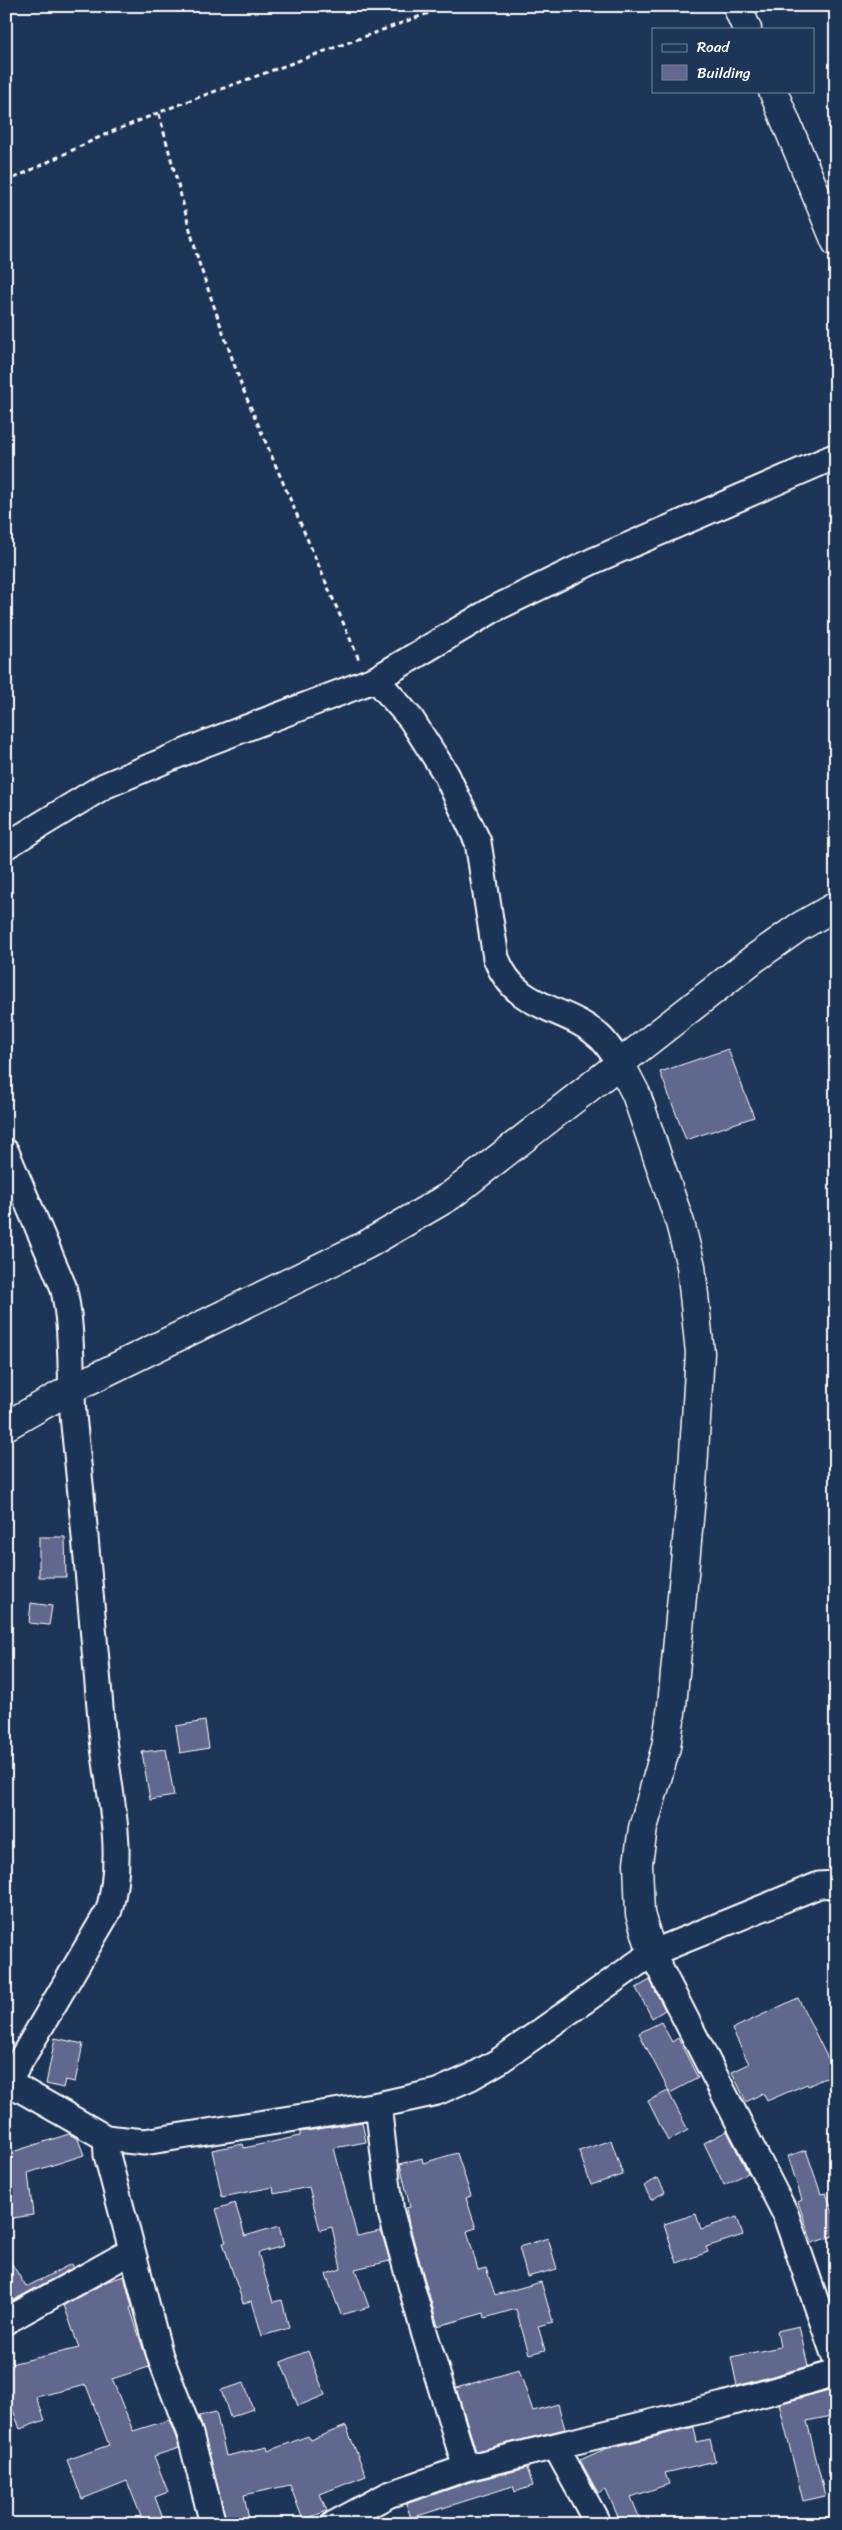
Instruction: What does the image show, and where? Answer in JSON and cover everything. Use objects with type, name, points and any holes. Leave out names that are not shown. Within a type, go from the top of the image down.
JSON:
[{"type":"street","points":[[737,6],[747,28]]},
{"type":"street","points":[[773,92],[836,242]]},
{"type":"street","points":[[6,846],[104,786],[372,680],[494,609],[593,561],[836,456]]},
{"type":"street","points":[[372,680],[411,718],[441,766],[478,842],[496,958],[502,975],[516,991],[571,1019],[601,1038],[620,1063],[636,1094],[680,1223],[691,1266],[700,1353],[692,1486],[672,1706],[666,1747],[643,1828],[638,1863],[640,1914],[652,1953],[785,2213],[836,2360]]},
{"type":"street","points":[[6,1426],[70,1389],[366,1246],[412,1220],[450,1196],[755,958],[799,927],[836,906]]},
{"type":"street","points":[[6,1152],[63,1286],[70,1323],[70,1389],[118,1871],[109,1910],[7,2081],[106,2138],[144,2142],[378,2105],[437,2092],[471,2077],[499,2061],[652,1953],[819,1885],[836,1884]]},
{"type":"street","points":[[378,2105],[391,2213],[425,2335],[466,2468]]},
{"type":"street","points":[[106,2138],[107,2155],[160,2356],[190,2434],[212,2524]]},
{"type":"street","points":[[6,2321],[132,2251]]},
{"type":"street","points":[[334,2524],[388,2495],[466,2468],[723,2405],[836,2373]]},
{"type":"street","points":[[556,2447],[598,2524]]},
{"type":"path","points":[[6,182],[104,135],[175,106],[448,6]]},
{"type":"path","points":[[158,114],[199,263],[242,387],[372,680]]},
{"type":"building","points":[[728,1049],[754,1117],[686,1140],[660,1072]]},
{"type":"building","points":[[39,1537],[65,1537],[66,1577],[39,1577]]},
{"type":"building","points":[[31,1603],[52,1606],[49,1625],[29,1623]]},
{"type":"building","points":[[205,1721],[209,1748],[180,1753],[176,1726]]},
{"type":"building","points":[[166,1749],[174,1796],[150,1800],[142,1752]]},
{"type":"building","points":[[650,1980],[665,2010],[652,2018],[636,1988]]},
{"type":"building","points":[[798,1998],[835,2073],[808,2086],[807,2084],[767,2101],[763,2093],[746,2102],[732,2072],[749,2064],[732,2029]]},
{"type":"building","points":[[661,2022],[672,2042],[678,2038],[698,2078],[670,2093],[639,2033]]},
{"type":"building","points":[[55,2038],[83,2044],[75,2082],[65,2080],[63,2088],[46,2084]]},
{"type":"building","points":[[668,2091],[688,2130],[668,2141],[648,2101]]},
{"type":"building","points":[[362,2122],[366,2142],[334,2148],[357,2236],[381,2231],[390,2261],[355,2269],[369,2307],[341,2315],[326,2274],[341,2269],[332,2227],[320,2230],[309,2187],[274,2194],[273,2187],[222,2197],[212,2150],[243,2144],[244,2148],[300,2136],[300,2132]]},
{"type":"building","points":[[727,2131],[748,2173],[724,2185],[704,2143]]},
{"type":"building","points":[[69,2134],[78,2139],[84,2155],[28,2173],[33,2215],[6,2219],[6,2154]]},
{"type":"building","points":[[611,2140],[623,2175],[591,2185],[579,2151]]},
{"type":"building","points":[[806,2150],[821,2194],[826,2193],[836,2221],[836,2235],[812,2243],[798,2202],[802,2200],[788,2156]]},
{"type":"building","points":[[457,2153],[471,2196],[466,2198],[476,2228],[467,2231],[478,2270],[486,2268],[495,2295],[541,2282],[553,2322],[538,2326],[545,2350],[529,2354],[516,2309],[485,2318],[484,2313],[438,2326],[409,2224],[406,2208],[410,2207],[400,2164],[422,2158],[423,2163]]},
{"type":"building","points":[[658,2178],[665,2192],[651,2200],[644,2186]]},
{"type":"building","points":[[235,2203],[245,2236],[279,2226],[284,2246],[258,2253],[273,2302],[282,2300],[289,2328],[262,2336],[252,2301],[243,2303],[223,2243],[226,2242],[216,2209]]},
{"type":"building","points":[[696,2214],[701,2229],[737,2217],[743,2235],[706,2247],[708,2252],[677,2263],[664,2224]]},
{"type":"building","points":[[548,2238],[557,2269],[527,2277],[519,2247]]},
{"type":"building","points":[[6,2254],[26,2287],[71,2264],[73,2268],[6,2304]]},
{"type":"building","points":[[124,2276],[132,2307],[130,2308],[149,2367],[112,2379],[133,2431],[169,2420],[176,2438],[179,2448],[154,2456],[168,2492],[155,2497],[165,2524],[144,2524],[127,2481],[82,2499],[67,2460],[109,2445],[86,2385],[36,2397],[45,2420],[20,2429],[6,2391],[6,2365],[79,2348],[64,2305],[108,2281]]},
{"type":"building","points":[[799,2326],[808,2366],[737,2386],[731,2357],[780,2347],[777,2331]]},
{"type":"building","points":[[308,2351],[325,2395],[298,2406],[281,2362]]},
{"type":"building","points":[[519,2370],[533,2411],[558,2404],[565,2429],[476,2451],[456,2388]]},
{"type":"building","points":[[244,2383],[253,2409],[230,2417],[221,2390]]},
{"type":"building","points":[[836,2388],[836,2415],[807,2421],[825,2496],[803,2501],[779,2404]]},
{"type":"building","points":[[216,2412],[226,2456],[267,2447],[268,2451],[308,2436],[310,2440],[346,2426],[366,2476],[320,2494],[327,2511],[303,2520],[290,2485],[244,2495],[250,2524],[227,2524],[199,2416]]},
{"type":"building","points":[[694,2427],[697,2442],[710,2439],[715,2461],[665,2473],[669,2484],[631,2497],[642,2524],[621,2524],[606,2489],[598,2493],[580,2460],[605,2449]]},
{"type":"building","points":[[527,2468],[533,2486],[515,2492],[513,2486],[411,2518],[406,2504],[470,2482]]}]
